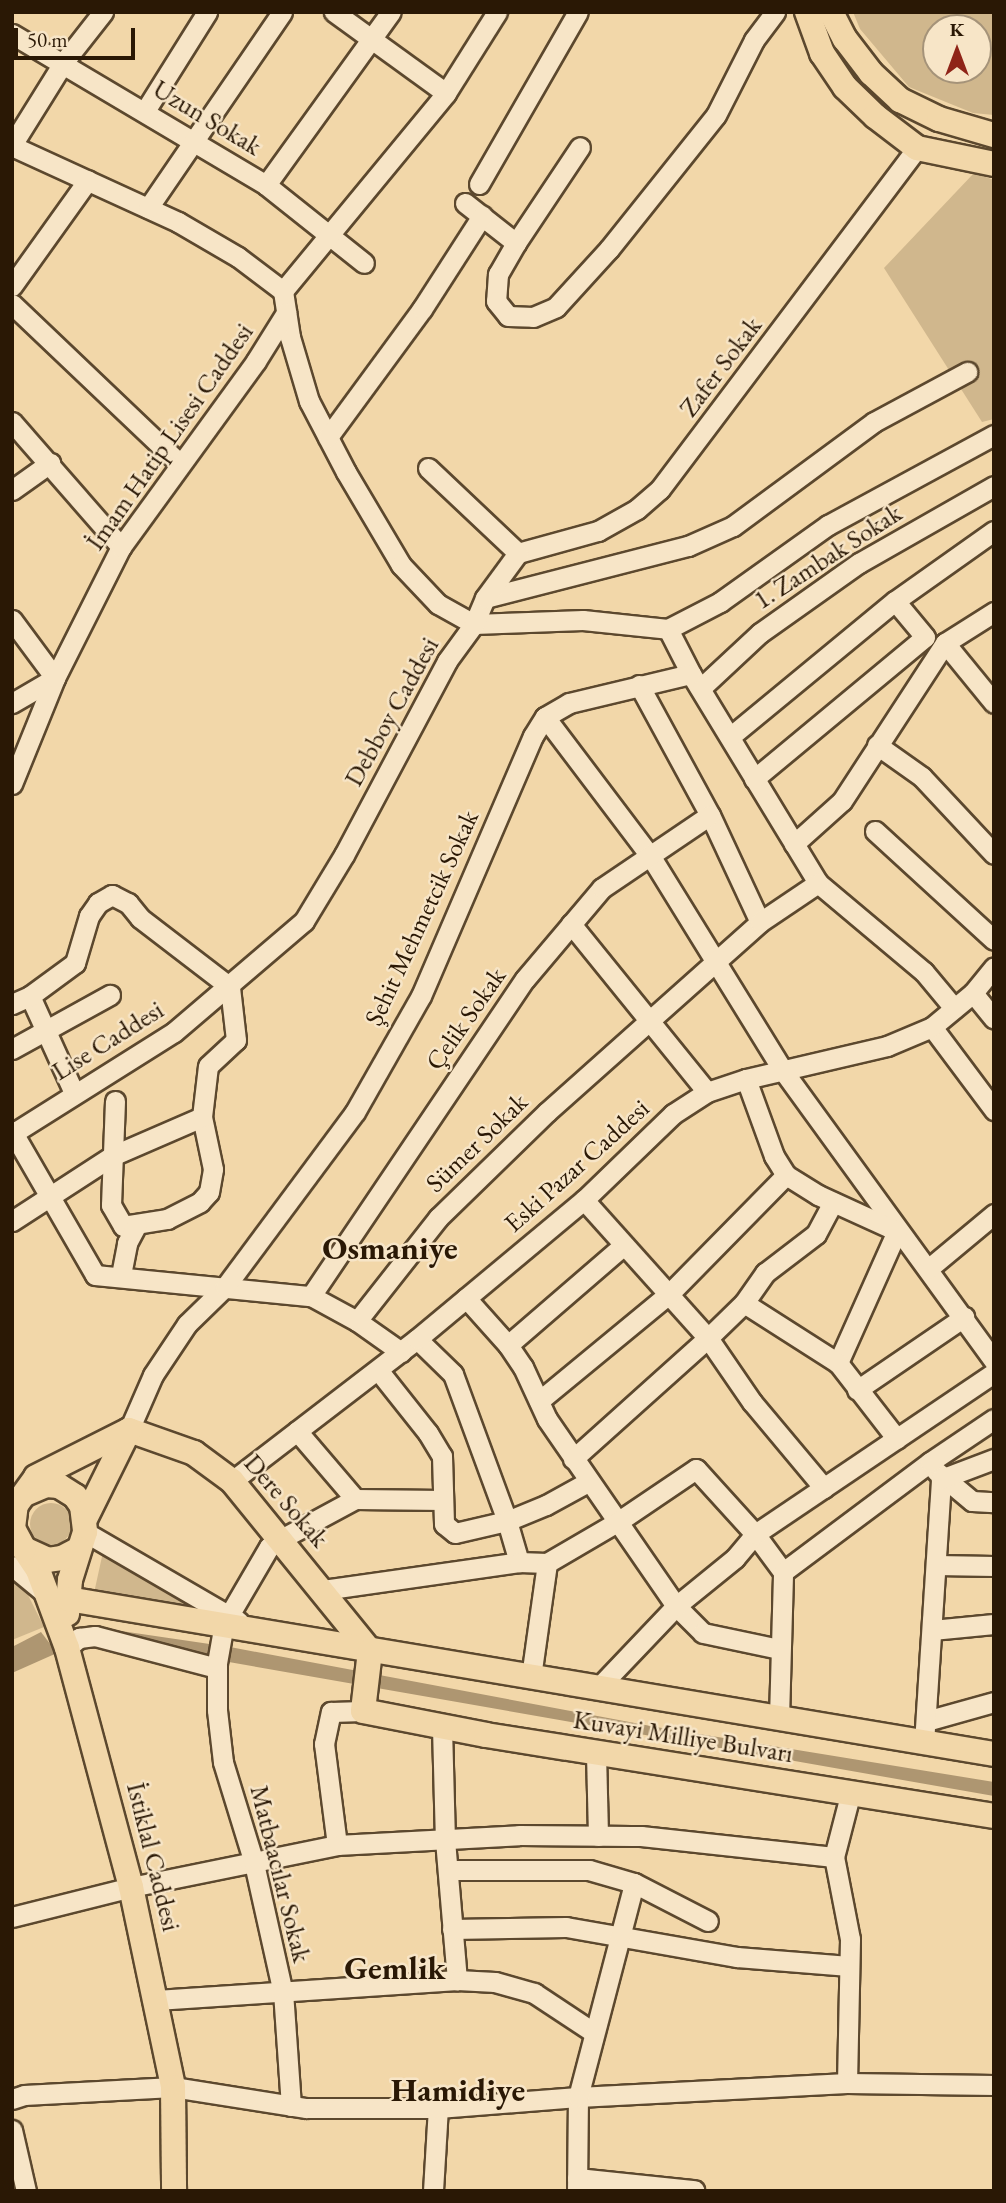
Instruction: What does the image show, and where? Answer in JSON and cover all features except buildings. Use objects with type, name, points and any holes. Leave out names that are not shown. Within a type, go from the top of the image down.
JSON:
[{"type":"main road","points":[[807,12],[822,53],[845,87],[875,116],[917,148],[994,164]]},
{"type":"main road","points":[[831,12],[845,39],[871,73],[900,100],[939,119],[994,135]]},
{"type":"main road","points":[[83,1534],[62,1558],[48,1560],[17,1549],[13,1506],[36,1477],[129,1430]]},
{"type":"main road","points":[[62,1622],[83,1534],[129,1430]]},
{"type":"main road","name":"Dere Sokak","points":[[129,1430],[194,1453],[232,1480],[323,1590],[369,1660]]},
{"type":"main road","points":[[13,1506],[34,1488],[59,1486],[75,1496],[83,1534]]},
{"type":"main road","name":"İstiklal Caddesi","points":[[17,1549],[62,1622],[131,1886],[173,2087],[174,2191]]},
{"type":"main road","name":"Kuvayi Milliye Bulvarı","points":[[62,1622],[226,1639],[369,1660],[531,1676],[779,1718],[925,1732],[994,1754]]},
{"type":"main road","points":[[363,1703],[369,1660]]},
{"type":"main road","name":"Kuvayi Milliye Bulvarı","points":[[363,1703],[442,1727],[850,1795],[994,1816]]},
{"type":"street","points":[[103,12],[63,63],[12,145],[148,208],[237,257],[283,291],[286,313],[309,401],[401,565],[438,604],[474,624],[583,620],[668,629],[720,602],[828,525],[994,435]]},
{"type":"street","points":[[145,111],[207,12]]},
{"type":"street","points":[[148,208],[282,12]]},
{"type":"street","points":[[334,12],[446,93]]},
{"type":"street","points":[[266,185],[374,40],[391,12]]},
{"type":"street","points":[[283,291],[446,93],[497,12]]},
{"type":"street","points":[[479,184],[578,12]]},
{"type":"street","points":[[580,147],[498,274],[496,301],[508,316],[533,317],[556,307],[609,249],[716,114],[754,40],[775,12]]},
{"type":"street","name":"Uzun Sokak","points":[[12,34],[266,185],[364,263]]},
{"type":"street","name":"Zafer Sokak","points":[[518,554],[598,531],[637,509],[660,489],[917,148]]},
{"type":"street","points":[[12,286],[88,180]]},
{"type":"street","points":[[464,203],[516,243]]},
{"type":"street","points":[[328,437],[422,309],[482,216]]},
{"type":"street","points":[[12,304],[180,464]]},
{"type":"street","name":"İmam Hatip Lisesi Caddesi","points":[[12,784],[55,678],[121,547],[256,361],[286,313]]},
{"type":"street","points":[[485,598],[688,546],[733,526],[874,422],[967,373]]},
{"type":"street","points":[[12,422],[121,547]]},
{"type":"street","points":[[12,490],[50,463]]},
{"type":"street","points":[[428,468],[518,554]]},
{"type":"street","name":"1. Zambak Sokak","points":[[696,681],[859,563],[994,486]]},
{"type":"street","points":[[731,736],[895,601],[994,531]]},
{"type":"street","name":"Debboy Caddesi","points":[[230,987],[304,921],[344,855],[447,661],[474,624],[485,598],[518,554]]},
{"type":"street","points":[[754,779],[925,638],[895,601]]},
{"type":"street","points":[[794,844],[842,801],[945,643],[994,612]]},
{"type":"street","points":[[12,620],[55,678],[12,704]]},
{"type":"street","points":[[668,629],[696,681],[818,883],[924,972],[954,1008]]},
{"type":"street","points":[[945,643],[994,703]]},
{"type":"street","points":[[696,681],[639,685],[569,703],[545,717],[651,857],[784,1072],[994,1361]]},
{"type":"street","points":[[639,685],[710,815],[760,922]]},
{"type":"street","name":"Şehit Mehmetcik Sokak","points":[[129,1430],[153,1375],[187,1324],[225,1287],[355,1112],[421,996],[533,736],[545,717]]},
{"type":"street","points":[[877,745],[922,777],[994,854]]},
{"type":"street","name":"Çelik Sokak","points":[[311,1296],[525,979],[602,888],[710,815]]},
{"type":"street","points":[[875,831],[994,940]]},
{"type":"street","name":"Sümer Sokak","points":[[357,1321],[438,1218],[547,1112],[760,922],[818,883]]},
{"type":"street","points":[[74,1093],[45,1030],[21,1000],[75,963],[89,916],[98,903],[112,895],[128,904],[140,918],[230,987],[236,1040],[208,1066],[202,1117],[213,1169],[209,1192],[200,1202],[167,1219],[122,1226],[111,1205],[115,1101]]},
{"type":"street","points":[[571,925],[650,1018],[707,1092]]},
{"type":"street","name":"Eski Pazar Caddesi","points":[[232,1480],[417,1339],[584,1200],[673,1114],[707,1092],[746,1079],[887,1046],[932,1027],[973,993],[994,967]]},
{"type":"street","name":"Lise Caddesi","points":[[13,1133],[174,1032],[230,987]]},
{"type":"street","points":[[973,993],[994,1019]]},
{"type":"street","points":[[12,1049],[110,995]]},
{"type":"street","points":[[932,1027],[994,1110]]},
{"type":"street","points":[[746,1079],[774,1156],[786,1175],[833,1202],[897,1231]]},
{"type":"street","points":[[12,1221],[112,1156],[202,1117]]},
{"type":"street","points":[[13,1133],[95,1275],[121,1275],[311,1296],[357,1321],[401,1352]]},
{"type":"street","points":[[539,1401],[669,1294],[786,1175]]},
{"type":"street","points":[[584,1200],[708,1338],[752,1402],[824,1488]]},
{"type":"street","points":[[573,1459],[708,1338],[744,1303],[765,1273],[816,1234],[833,1202]]},
{"type":"street","points":[[928,1269],[994,1214]]},
{"type":"street","points":[[121,1275],[127,1243],[137,1224]]},
{"type":"street","points":[[838,1363],[897,1231]]},
{"type":"street","points":[[508,1345],[624,1245]]},
{"type":"street","points":[[466,1298],[508,1345],[573,1459],[620,1521],[676,1606],[703,1633],[779,1649]]},
{"type":"street","points":[[744,1303],[838,1363],[897,1439]]},
{"type":"street","points":[[857,1390],[964,1317]]},
{"type":"street","points":[[417,1339],[453,1374],[507,1521],[519,1562]]},
{"type":"street","points":[[378,1370],[428,1433],[442,1456],[443,1524],[455,1533],[507,1521],[546,1505],[588,1482]]},
{"type":"street","points":[[598,1688],[676,1606],[735,1558],[755,1534],[994,1373]]},
{"type":"street","points":[[783,1572],[930,1462],[994,1419]]},
{"type":"street","points":[[297,1431],[355,1499]]},
{"type":"street","points":[[942,1479],[994,1459]]},
{"type":"street","points":[[930,1462],[942,1479],[972,1501],[994,1502]]},
{"type":"street","points":[[323,1590],[519,1562],[547,1563],[620,1521],[696,1469],[755,1534],[783,1572],[779,1718]]},
{"type":"street","points":[[942,1479],[925,1732],[994,1702]]},
{"type":"street","points":[[226,1639],[269,1547],[281,1539],[355,1499],[443,1500]]},
{"type":"street","points":[[83,1534],[226,1639]]},
{"type":"street","points":[[531,1676],[547,1563]]},
{"type":"street","points":[[936,1564],[994,1566]]},
{"type":"street","points":[[62,1622],[79,1638],[95,1636],[226,1639]]},
{"type":"street","points":[[932,1630],[994,1624]]},
{"type":"street","name":"Matbaacılar Sokak","points":[[226,1639],[217,1710],[223,1762],[254,1863],[283,1993],[291,2106]]},
{"type":"street","points":[[337,1844],[324,1744],[331,1712],[363,1703]]},
{"type":"street","points":[[442,1727],[445,1840],[457,1980]]},
{"type":"street","points":[[596,1753],[598,1836]]},
{"type":"street","points":[[847,2083],[850,1939],[834,1857],[850,1795]]},
{"type":"street","points":[[12,1917],[131,1886],[337,1844],[519,1835],[641,1836],[834,1857]]},
{"type":"street","points":[[448,1870],[589,1870],[634,1883],[708,1921]]},
{"type":"street","points":[[634,1883],[593,2032],[579,2097],[577,2185],[694,2190]]},
{"type":"street","points":[[452,1929],[566,1927],[737,1957],[849,1966]]},
{"type":"street","points":[[156,2000],[457,1980],[495,1982],[534,1993],[593,2032]]},
{"type":"street","points":[[12,2099],[24,2095],[173,2087],[291,2106],[438,2108],[579,2097],[847,2083],[994,2085]]},
{"type":"street","points":[[433,2191],[438,2108]]},
{"type":"street","points":[[12,2130],[26,2191]]},
{"type":"shaded area","points":[[853,12],[994,12],[994,115],[973,113],[909,87],[860,29]]},
{"type":"shaded area","points":[[974,173],[994,180],[994,419],[982,422],[884,268]]},
{"type":"shaded area","points":[[51,1503],[66,1509],[72,1524],[66,1539],[51,1545],[36,1539],[30,1524],[36,1509]]},
{"type":"shaded area","points":[[103,1552],[215,1615],[94,1593]]},
{"type":"shaded area","points":[[12,1573],[19,1577],[44,1627],[12,1640]]},
{"type":"shaded area","points":[[87,1626],[230,1647],[656,1727],[994,1782],[994,1796],[86,1637]]},
{"type":"shaded area","points":[[41,1632],[57,1653],[12,1673],[12,1647]]},
{"type":"district","name":"Osmaniye","points":[[390,1248]]},
{"type":"district","name":"Gemlik","points":[[395,1968]]},
{"type":"district","name":"Hamidiye","points":[[458,2090]]}]
